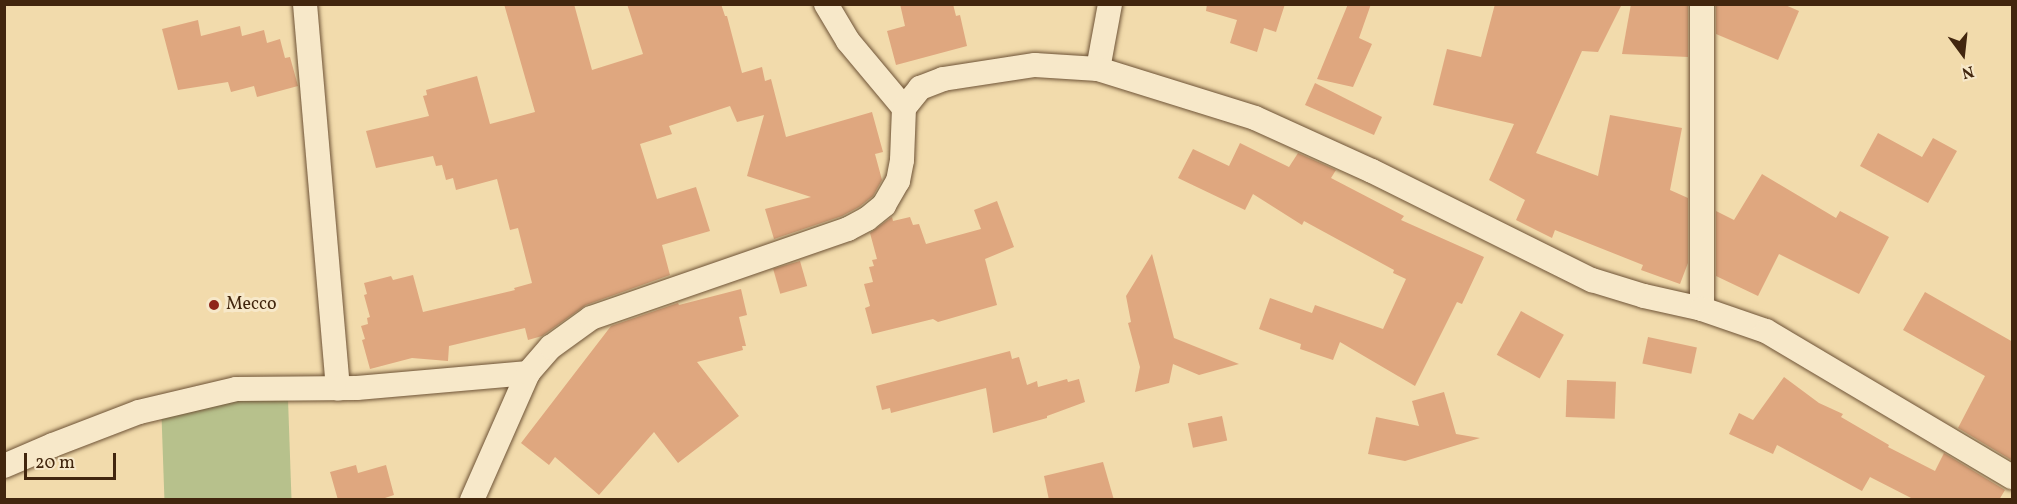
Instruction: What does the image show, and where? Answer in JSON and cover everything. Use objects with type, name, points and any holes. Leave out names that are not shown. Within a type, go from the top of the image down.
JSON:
[{"type":"street","points":[[305,4],[338,389]]},
{"type":"street","points":[[826,4],[848,40],[904,108]]},
{"type":"street","points":[[1098,69],[1110,4]]},
{"type":"street","points":[[1702,4],[1702,309]]},
{"type":"street","points":[[472,500],[528,373],[551,347],[591,318],[848,229],[867,219],[884,205],[898,181],[902,160],[904,108],[920,88],[943,79],[1035,64],[1098,69],[1255,118],[1372,171],[1592,280],[1644,296],[1702,309],[1766,332],[2013,477]]},
{"type":"street","points":[[4,466],[139,412],[236,389],[338,389],[528,373]]},
{"type":"green space","points":[[288,399],[291,499],[164,500],[161,403]]},
{"type":"building","points":[[504,4],[574,4],[592,70],[643,54],[627,4],[721,4],[727,16],[742,73],[762,67],[765,81],[771,79],[786,137],[872,112],[883,152],[875,154],[882,180],[873,196],[859,207],[842,216],[774,239],[765,209],[811,197],[747,176],[764,115],[737,122],[730,106],[669,126],[672,134],[640,144],[657,199],[696,187],[710,231],[662,245],[670,275],[586,305],[542,336],[528,340],[525,328],[449,346],[448,361],[412,358],[370,369],[362,340],[365,339],[361,326],[368,324],[367,318],[370,317],[364,295],[367,294],[364,283],[391,276],[393,280],[413,275],[423,312],[515,290],[514,288],[532,283],[518,228],[510,230],[497,179],[456,190],[453,178],[446,180],[442,165],[436,166],[433,156],[376,168],[366,131],[429,116],[423,96],[427,95],[426,90],[477,76],[490,124],[535,112]]},
{"type":"building","points":[[900,4],[953,4],[956,16],[960,15],[967,46],[896,65],[887,31],[905,26]]},
{"type":"building","points":[[1207,4],[1285,4],[1276,32],[1264,28],[1257,52],[1230,43],[1237,20],[1206,11]]},
{"type":"building","points":[[1348,4],[1371,4],[1359,38],[1372,44],[1353,87],[1317,79]]},
{"type":"building","points":[[1495,4],[1622,4],[1598,52],[1582,51],[1536,153],[1598,176],[1610,115],[1682,128],[1670,190],[1688,198],[1688,263],[1680,284],[1641,270],[1643,265],[1555,230],[1552,238],[1516,220],[1525,200],[1489,180],[1514,124],[1433,105],[1447,49],[1481,57]]},
{"type":"building","points":[[1631,4],[1688,4],[1688,57],[1622,54]]},
{"type":"building","points":[[1716,4],[1783,4],[1799,11],[1778,60],[1716,34]]},
{"type":"building","points":[[198,20],[201,36],[240,26],[242,36],[264,30],[267,43],[280,39],[285,58],[290,57],[298,86],[257,97],[254,86],[231,92],[228,82],[178,90],[162,29]]},
{"type":"building","points":[[1315,83],[1382,117],[1374,135],[1305,105]]},
{"type":"building","points":[[1878,133],[1922,157],[1933,138],[1957,151],[1928,203],[1860,166]]},
{"type":"building","points":[[1240,143],[1289,167],[1298,153],[1336,170],[1331,178],[1404,216],[1401,220],[1484,257],[1462,304],[1457,302],[1415,386],[1340,342],[1333,360],[1300,349],[1301,344],[1259,329],[1270,298],[1312,313],[1315,305],[1383,329],[1406,279],[1393,273],[1394,270],[1304,221],[1302,225],[1253,194],[1245,210],[1178,178],[1193,149],[1229,166]]},
{"type":"building","points":[[1762,174],[1836,218],[1840,211],[1889,237],[1859,294],[1779,254],[1758,296],[1716,276],[1716,211],[1734,220]]},
{"type":"building","points":[[997,201],[1014,247],[985,259],[997,305],[938,322],[933,319],[872,334],[865,308],[870,306],[864,284],[873,282],[869,267],[874,266],[872,260],[877,259],[870,233],[892,217],[893,221],[910,217],[913,225],[919,224],[926,244],[981,229],[974,210]]},
{"type":"building","points":[[1152,254],[1174,338],[1239,364],[1199,375],[1173,364],[1169,383],[1135,392],[1140,367],[1128,323],[1131,322],[1126,296]]},
{"type":"building","points":[[800,261],[807,286],[780,294],[773,269]]},
{"type":"building","points":[[741,289],[747,315],[739,317],[746,346],[742,346],[743,350],[697,362],[739,416],[678,463],[654,432],[599,495],[555,457],[549,465],[521,443],[611,326],[678,303],[679,305]]},
{"type":"building","points":[[1925,292],[2013,342],[2013,461],[1958,428],[1985,376],[1903,330]]},
{"type":"building","points":[[1521,311],[1564,335],[1540,378],[1497,355]]},
{"type":"building","points":[[1648,337],[1697,347],[1691,374],[1642,363]]},
{"type":"building","points":[[1010,351],[1012,359],[1019,357],[1027,385],[1037,381],[1038,387],[1067,379],[1068,382],[1079,379],[1085,402],[1047,416],[1047,418],[993,433],[986,388],[891,413],[890,408],[882,410],[876,386]]},
{"type":"building","points":[[1784,377],[1819,403],[1843,414],[1841,417],[1889,445],[1888,447],[1935,471],[1944,453],[2005,490],[1999,500],[1915,500],[1870,477],[1862,491],[1777,445],[1773,454],[1729,434],[1739,413],[1753,420]]},
{"type":"building","points":[[1567,380],[1616,382],[1615,419],[1566,417]]},
{"type":"building","points":[[1444,392],[1456,434],[1480,438],[1405,461],[1368,454],[1376,417],[1419,426],[1412,401]]},
{"type":"building","points":[[1222,416],[1227,440],[1193,448],[1188,423]]},
{"type":"building","points":[[1103,462],[1114,500],[1049,500],[1044,476]]},
{"type":"building","points":[[356,465],[358,473],[386,465],[394,495],[379,500],[338,500],[330,472]]},
{"type":"place","name":"Mecco","points":[[214,305]]}]
